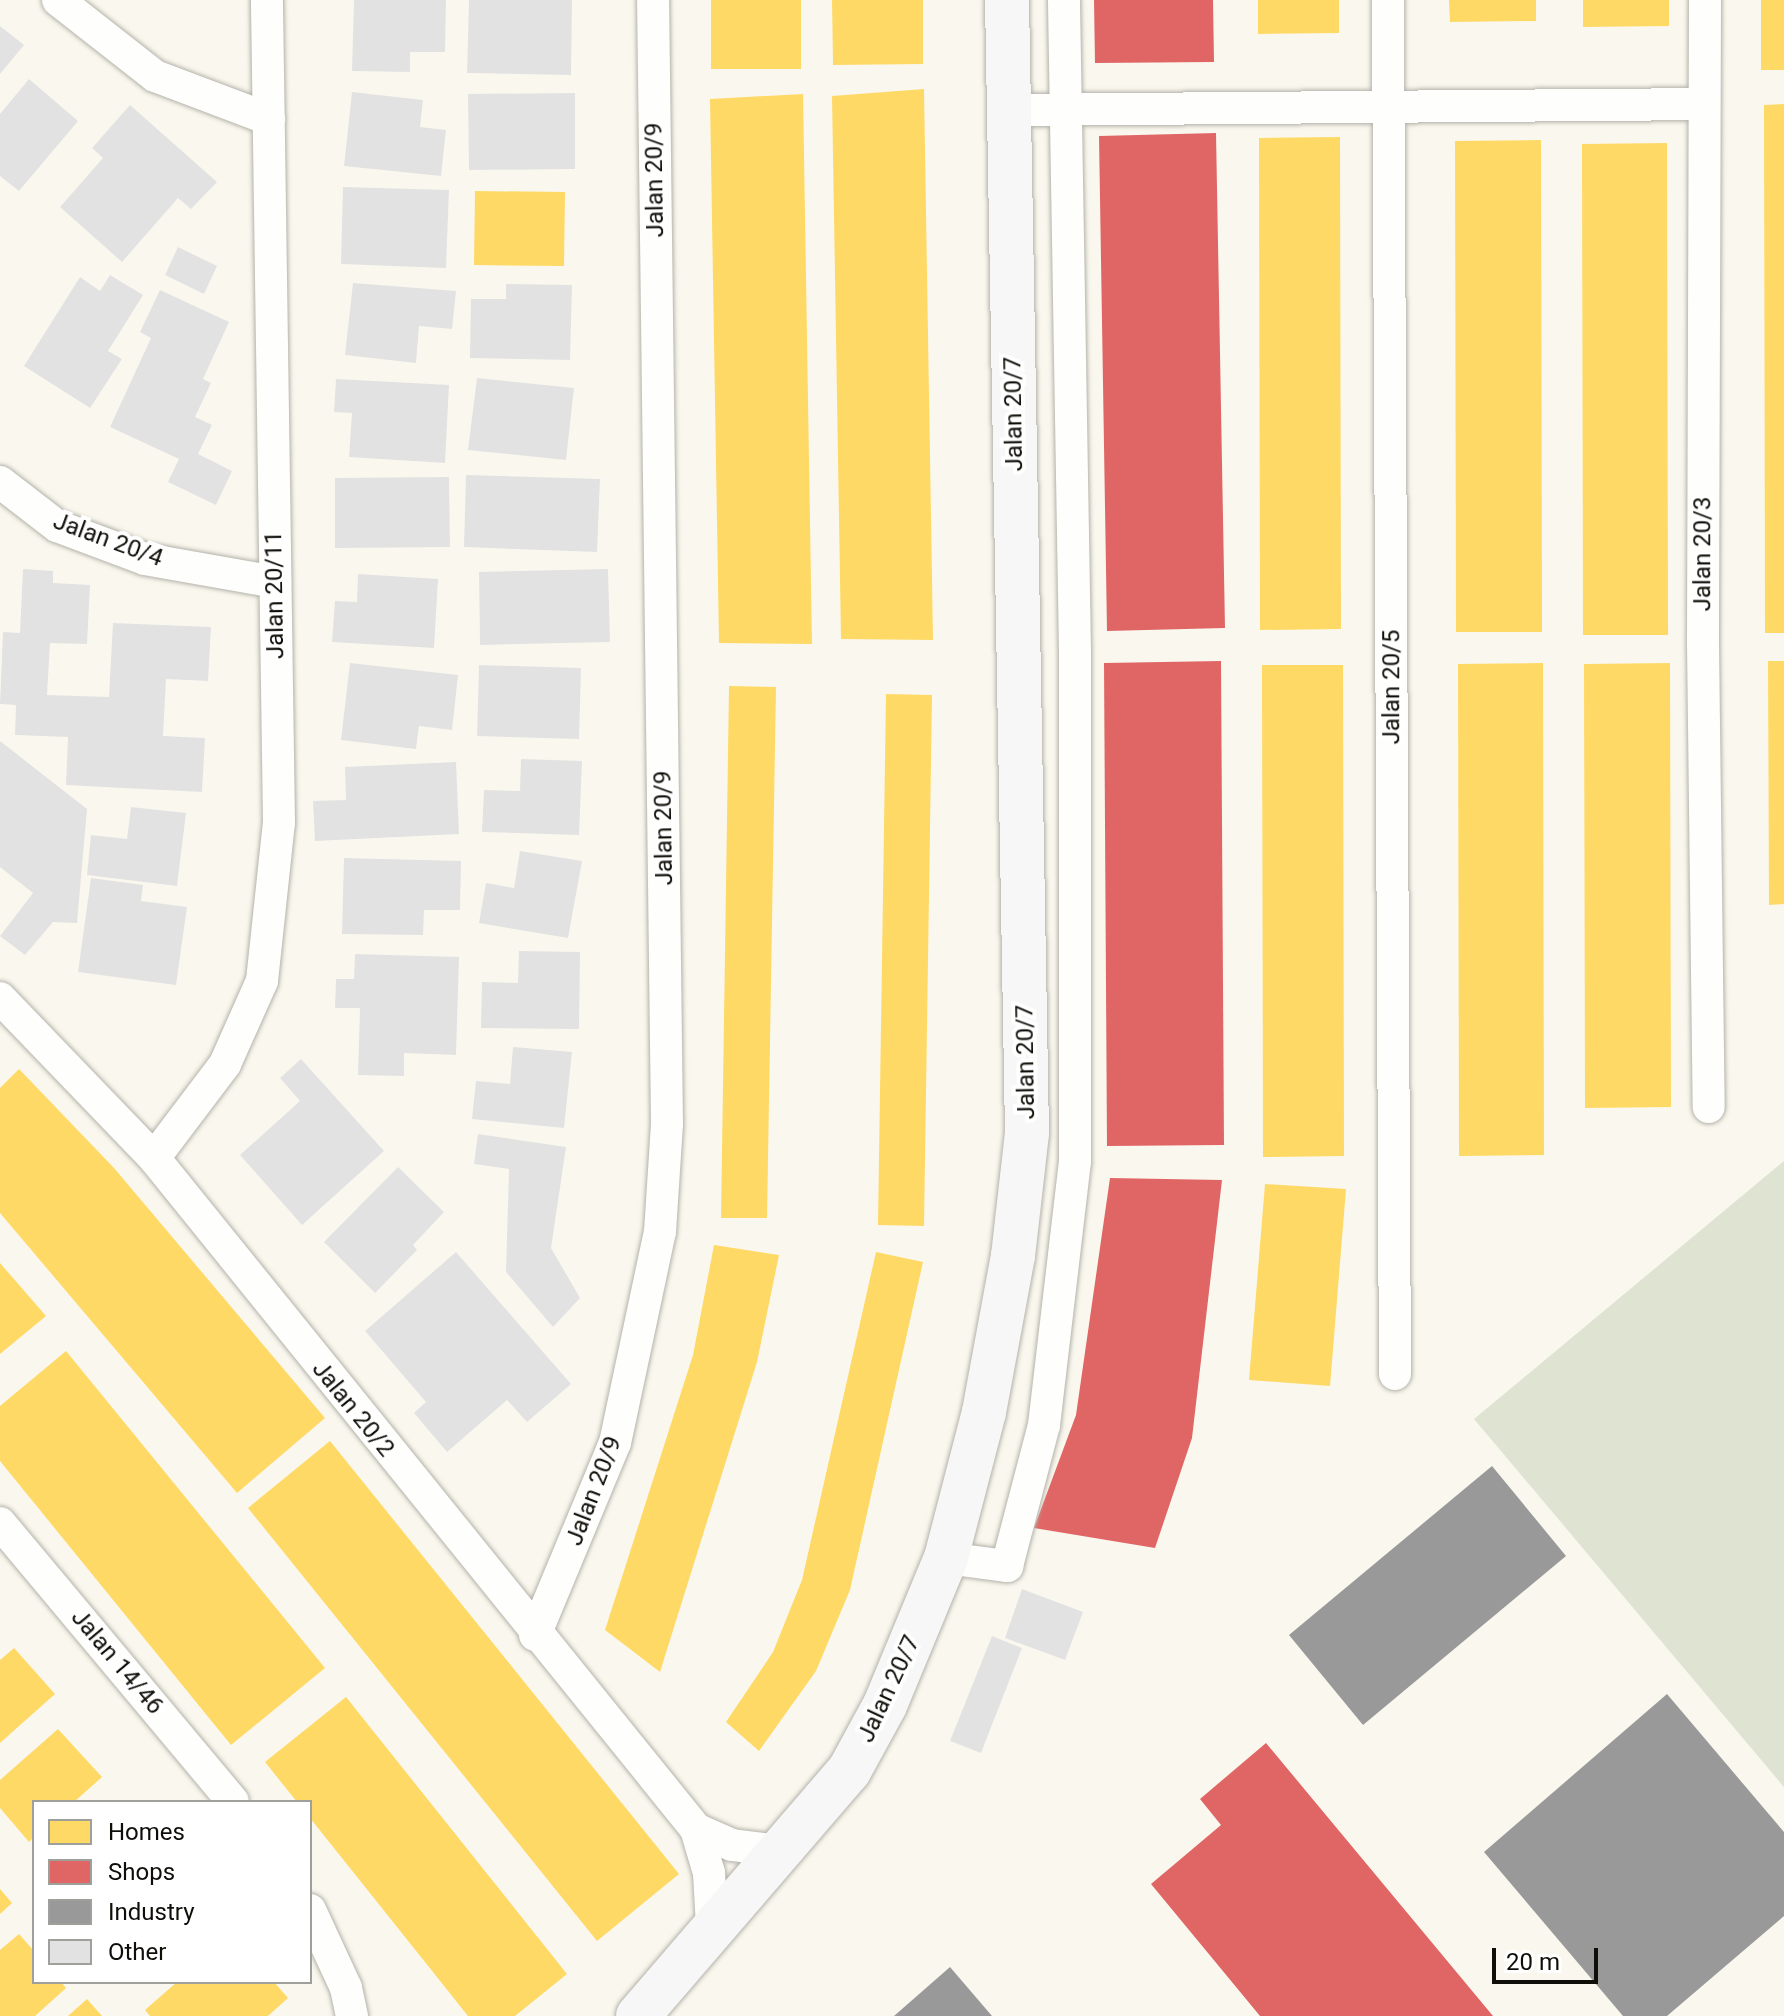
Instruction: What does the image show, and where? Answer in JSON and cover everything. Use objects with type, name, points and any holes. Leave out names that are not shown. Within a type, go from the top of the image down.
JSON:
[{"type":"street","points":[[58,0],[155,76],[269,119]]},
{"type":"street","name":"Jalan 20/11","points":[[154,1158],[225,1064],[262,981],[279,823],[267,0]]},
{"type":"street","name":"Jalan 20/9","points":[[535,1635],[615,1443],[660,1232],[667,1124],[653,0]]},
{"type":"street","name":"Jalan 20/7","points":[[638,2016],[849,1771],[885,1705],[946,1558],[987,1396],[1013,1256],[1027,1133],[1007,0]]},
{"type":"street","name":"Jalan 20/7","points":[[946,1558],[1007,1566],[1044,1425],[1075,1162],[1075,653],[1064,0]]},
{"type":"street","name":"Jalan 20/5","points":[[1388,0],[1395,1374]]},
{"type":"street","name":"Jalan 20/3","points":[[1705,0],[1703,643],[1709,1107]]},
{"type":"street","points":[[1009,110],[1704,104]]},
{"type":"street","name":"Jalan 20/4","points":[[0,482],[57,526],[145,559],[275,582]]},
{"type":"street","name":"Jalan 20/2","points":[[0,998],[154,1158],[535,1635],[696,1829],[709,1873],[712,1927]]},
{"type":"street","name":"Jalan 14/46","points":[[0,1523],[231,1800]]},
{"type":"street","name":"Jalan 20/2","points":[[696,1829],[732,1845],[779,1851]]},
{"type":"street","points":[[312,1914],[346,1988],[352,2016]]},
{"type":"green space","points":[[1784,1161],[1784,1787],[1474,1419]]},
{"type":"building: Homes","points":[[711,0],[801,0],[801,69],[711,69]]},
{"type":"building: Homes","points":[[832,0],[923,0],[923,64],[833,65]]},
{"type":"building: Homes","points":[[1258,0],[1339,0],[1339,33],[1258,34]]},
{"type":"building: Homes","points":[[1449,0],[1536,0],[1536,21],[1450,22]]},
{"type":"building: Homes","points":[[1583,0],[1669,0],[1669,26],[1583,27]]},
{"type":"building: Homes","points":[[1761,0],[1784,0],[1784,70],[1761,70]]},
{"type":"building: Homes","points":[[924,89],[933,640],[841,639],[832,96]]},
{"type":"building: Homes","points":[[803,94],[812,644],[719,643],[710,99]]},
{"type":"building: Homes","points":[[1784,104],[1784,633],[1765,633],[1764,105]]},
{"type":"building: Homes","points":[[1340,137],[1341,629],[1260,630],[1259,138]]},
{"type":"building: Homes","points":[[1541,140],[1542,632],[1456,632],[1455,141]]},
{"type":"building: Homes","points":[[1667,143],[1668,635],[1583,635],[1582,144]]},
{"type":"building: Homes","points":[[475,191],[565,192],[564,266],[474,265]]},
{"type":"building: Homes","points":[[1768,661],[1784,661],[1784,904],[1769,905]]},
{"type":"building: Homes","points":[[1543,663],[1544,1155],[1459,1156],[1458,664]]},
{"type":"building: Homes","points":[[1670,663],[1671,1107],[1585,1108],[1584,664]]},
{"type":"building: Homes","points":[[1262,665],[1343,665],[1344,1156],[1263,1157]]},
{"type":"building: Homes","points":[[729,686],[776,687],[767,1218],[721,1218]]},
{"type":"building: Homes","points":[[886,694],[932,695],[924,1226],[878,1225]]},
{"type":"building: Homes","points":[[19,1069],[114,1168],[325,1418],[237,1493],[0,1213],[0,1088]]},
{"type":"building: Homes","points":[[1265,1184],[1346,1189],[1330,1386],[1249,1380]]},
{"type":"building: Homes","points":[[714,1245],[779,1255],[757,1362],[660,1672],[605,1630],[693,1355]]},
{"type":"building: Homes","points":[[876,1252],[923,1262],[850,1590],[816,1671],[759,1751],[726,1722],[773,1652],[802,1580]]},
{"type":"building: Homes","points":[[0,1263],[46,1316],[0,1354]]},
{"type":"building: Homes","points":[[66,1351],[325,1668],[231,1745],[0,1461],[0,1406]]},
{"type":"building: Homes","points":[[330,1441],[679,1874],[597,1941],[248,1508]]},
{"type":"building: Homes","points":[[14,1648],[55,1694],[0,1743],[0,1660]]},
{"type":"building: Homes","points":[[346,1697],[567,1974],[515,2016],[468,2016],[312,1821],[312,1800],[295,1800],[265,1762]]},
{"type":"building: Homes","points":[[58,1729],[102,1777],[76,1800],[32,1800],[32,1839],[29,1842],[0,1808],[0,1780]]},
{"type":"building: Homes","points":[[0,1889],[12,1903],[0,1914]]},
{"type":"building: Homes","points":[[19,1934],[32,1949],[32,1984],[63,1984],[66,1988],[35,2016],[0,2016],[0,1950]]},
{"type":"building: Homes","points":[[175,1984],[276,1984],[288,1998],[268,2016],[150,2016],[145,2010]]},
{"type":"building: Homes","points":[[87,1999],[102,2016],[68,2016]]},
{"type":"building: Shops","points":[[1094,0],[1213,0],[1214,62],[1095,63]]},
{"type":"building: Shops","points":[[1216,133],[1225,628],[1107,631],[1099,136]]},
{"type":"building: Shops","points":[[1221,661],[1224,1145],[1107,1146],[1104,663]]},
{"type":"building: Shops","points":[[1110,1178],[1222,1180],[1192,1438],[1155,1548],[1034,1528],[1076,1415]]},
{"type":"building: Shops","points":[[1266,1743],[1493,2016],[1260,2016],[1151,1884],[1221,1825],[1200,1799]]},
{"type":"building: Industry","points":[[1492,1466],[1566,1556],[1363,1725],[1289,1635]]},
{"type":"building: Industry","points":[[1667,1694],[1784,1832],[1784,1916],[1667,2016],[1623,2016],[1484,1852]]},
{"type":"building: Industry","points":[[950,1967],[992,2016],[894,2016]]},
{"type":"building: Other","points":[[354,0],[446,0],[445,52],[410,52],[410,72],[352,71]]},
{"type":"building: Other","points":[[469,0],[572,0],[571,75],[467,73]]},
{"type":"building: Other","points":[[0,26],[24,45],[0,74]]},
{"type":"building: Other","points":[[29,79],[78,121],[19,191],[0,176],[0,114]]},
{"type":"building: Other","points":[[352,92],[423,100],[420,127],[446,130],[441,176],[344,166]]},
{"type":"building: Other","points":[[575,93],[575,169],[469,170],[468,94]]},
{"type":"building: Other","points":[[130,105],[217,182],[191,209],[178,198],[122,262],[60,207],[103,158],[92,148]]},
{"type":"building: Other","points":[[343,187],[449,190],[446,268],[341,264]]},
{"type":"building: Other","points":[[178,247],[217,266],[204,294],[165,275]]},
{"type":"building: Other","points":[[110,275],[143,295],[108,351],[122,359],[90,408],[24,366],[80,277],[100,291]]},
{"type":"building: Other","points":[[353,283],[456,291],[452,329],[419,326],[416,363],[345,355]]},
{"type":"building: Other","points":[[506,284],[572,285],[570,360],[470,358],[471,299],[506,299]]},
{"type":"building: Other","points":[[160,290],[229,322],[203,379],[211,383],[195,417],[212,425],[198,454],[232,471],[216,505],[168,482],[179,459],[110,427],[151,338],[140,332]]},
{"type":"building: Other","points":[[477,378],[574,388],[566,460],[468,450]]},
{"type":"building: Other","points":[[336,379],[449,385],[445,463],[349,457],[352,413],[334,412]]},
{"type":"building: Other","points":[[466,475],[600,479],[597,552],[464,547]]},
{"type":"building: Other","points":[[449,477],[450,547],[335,548],[335,478]]},
{"type":"building: Other","points":[[23,569],[53,571],[53,583],[90,585],[87,644],[50,643],[47,695],[109,697],[113,623],[211,627],[208,681],[166,679],[163,736],[205,738],[202,792],[66,785],[68,737],[15,735],[16,705],[0,704],[3,632],[20,633]]},
{"type":"building: Other","points":[[608,569],[610,642],[480,645],[479,572]]},
{"type":"building: Other","points":[[358,574],[438,579],[434,648],[332,642],[335,601],[357,602]]},
{"type":"building: Other","points":[[350,663],[458,675],[452,730],[419,726],[416,749],[341,740]]},
{"type":"building: Other","points":[[479,665],[581,668],[579,739],[477,736]]},
{"type":"building: Other","points":[[0,741],[87,809],[77,923],[53,922],[25,955],[0,936],[33,893],[0,867]]},
{"type":"building: Other","points":[[521,759],[582,761],[579,835],[482,832],[484,790],[520,791]]},
{"type":"building: Other","points":[[456,762],[459,834],[315,841],[313,801],[346,800],[345,767]]},
{"type":"building: Other","points":[[131,807],[186,813],[177,886],[87,875],[91,835],[127,839]]},
{"type":"building: Other","points":[[520,851],[582,861],[568,938],[479,923],[486,883],[514,888]]},
{"type":"building: Other","points":[[344,858],[461,861],[460,910],[424,910],[423,935],[342,934]]},
{"type":"building: Other","points":[[91,878],[143,885],[141,901],[187,907],[176,985],[78,972]]},
{"type":"building: Other","points":[[519,951],[580,952],[579,1029],[481,1028],[482,982],[518,983]]},
{"type":"building: Other","points":[[355,954],[459,957],[456,1055],[404,1053],[404,1076],[358,1075],[360,1008],[335,1008],[336,979],[354,979]]},
{"type":"building: Other","points":[[513,1047],[572,1052],[564,1128],[472,1119],[476,1081],[510,1084]]},
{"type":"building: Other","points":[[301,1059],[384,1151],[302,1225],[240,1155],[300,1101],[280,1078]]},
{"type":"building: Other","points":[[478,1134],[566,1147],[551,1248],[580,1298],[553,1327],[506,1272],[509,1169],[474,1164]]},
{"type":"building: Other","points":[[398,1167],[444,1212],[413,1245],[417,1250],[375,1293],[324,1242]]},
{"type":"building: Other","points":[[456,1252],[571,1384],[527,1422],[507,1400],[447,1452],[414,1413],[426,1402],[365,1331]]},
{"type":"building: Other","points":[[1022,1589],[1083,1612],[1065,1660],[1005,1638]]},
{"type":"building: Other","points":[[992,1636],[1022,1648],[981,1753],[950,1741]]}]
